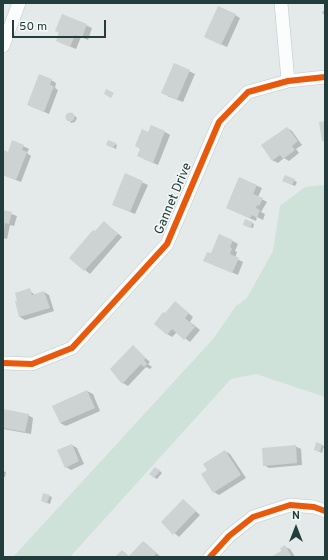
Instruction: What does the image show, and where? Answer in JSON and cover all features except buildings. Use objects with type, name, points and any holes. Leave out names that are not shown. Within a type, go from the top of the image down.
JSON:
[{"type":"street","points":[[281,3],[288,81]]},
{"type":"street","points":[[3,46],[12,9]]},
{"type":"street","name":"Gannet Drive","points":[[3,363],[32,364],[72,348],[167,244],[219,122],[248,92],[288,81],[325,78]]},
{"type":"street","points":[[210,557],[229,536],[253,517],[290,505],[314,507],[325,511]]},
{"type":"green space","points":[[325,185],[325,397],[256,374],[231,379],[70,557],[13,557],[213,339],[236,306],[247,298],[273,251],[280,206],[305,187]]},
{"type":"cycle path","points":[[3,363],[32,364],[72,348],[167,244],[219,122],[248,92],[288,81],[325,77]]},
{"type":"cycle path","points":[[210,557],[229,536],[253,517],[290,505],[314,507],[325,511]]}]
